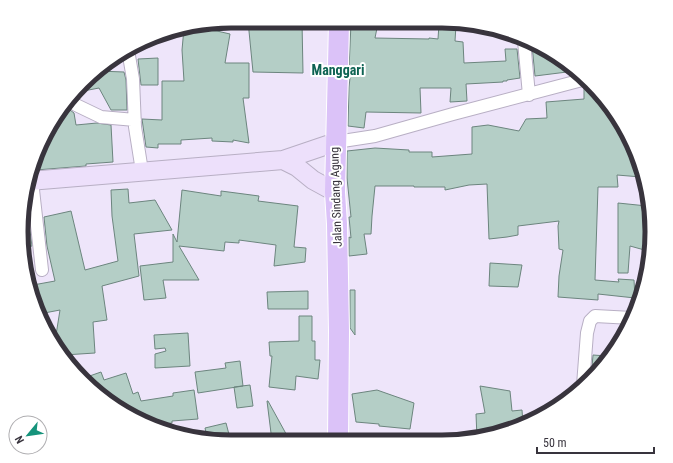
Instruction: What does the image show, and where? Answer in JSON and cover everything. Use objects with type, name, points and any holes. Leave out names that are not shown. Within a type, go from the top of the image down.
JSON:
[{"type":"main road","points":[[336,142],[339,28]]},
{"type":"main road","name":"Jalan Sindang Agung","points":[[35,181],[283,160],[336,142],[335,192],[339,331],[338,435]]},
{"type":"main road","points":[[283,160],[297,167],[313,180],[335,192]]},
{"type":"street","points":[[524,46],[529,95]]},
{"type":"street","points":[[129,56],[133,79],[135,120],[142,171]]},
{"type":"street","points":[[336,142],[375,136],[578,81]]},
{"type":"street","points":[[76,105],[101,117],[135,120]]},
{"type":"street","points":[[32,191],[42,270]]},
{"type":"street","points":[[584,376],[587,333],[590,320],[595,316],[626,318]]},
{"type":"building","points":[[249,28],[302,28],[303,73],[253,72]]},
{"type":"building","points":[[351,28],[377,28],[375,38],[438,39],[439,28],[455,28],[455,41],[463,42],[464,63],[506,61],[505,49],[517,49],[520,78],[503,82],[466,84],[467,101],[450,102],[451,88],[420,88],[421,113],[366,112],[364,128],[348,126],[351,69],[349,69]]},
{"type":"building","points":[[205,30],[230,34],[225,63],[249,63],[249,98],[243,98],[249,143],[233,140],[233,142],[212,141],[212,138],[181,140],[181,144],[158,144],[158,148],[146,147],[142,119],[162,120],[162,81],[184,81],[182,50],[183,34]]},
{"type":"building","points":[[532,49],[555,62],[567,72],[535,76]]},
{"type":"building","points":[[158,58],[158,85],[141,85],[138,59]]},
{"type":"building","points":[[106,71],[124,72],[126,80],[127,110],[111,110],[99,88],[85,91]]},
{"type":"building","points":[[584,87],[611,118],[630,154],[637,177],[617,175],[618,187],[598,187],[595,280],[619,282],[618,279],[634,280],[634,298],[598,294],[598,300],[558,297],[559,276],[563,250],[559,249],[559,221],[518,226],[518,235],[489,239],[487,184],[469,185],[445,190],[445,187],[375,186],[371,234],[364,234],[367,254],[349,256],[349,237],[351,238],[349,217],[351,217],[347,178],[347,151],[375,148],[409,150],[409,152],[432,152],[432,157],[472,154],[472,127],[488,125],[519,131],[526,119],[547,118],[546,102],[584,99]]},
{"type":"building","points":[[70,108],[74,113],[76,125],[97,123],[111,125],[113,162],[86,164],[86,166],[38,170],[49,141],[62,118]]},
{"type":"building","points":[[128,189],[129,203],[155,200],[172,230],[134,234],[139,276],[102,286],[107,320],[93,322],[95,353],[70,355],[56,335],[60,310],[45,313],[35,285],[55,281],[47,246],[44,217],[71,211],[85,270],[118,261],[112,216],[111,190]]},
{"type":"building","points":[[182,190],[221,196],[221,191],[259,196],[258,201],[298,206],[294,247],[306,248],[305,262],[274,266],[276,245],[239,240],[239,243],[225,242],[224,251],[179,246],[199,280],[163,280],[166,298],[144,300],[140,266],[173,262],[173,234],[177,242]]},
{"type":"building","points":[[618,203],[643,206],[645,218],[644,250],[630,246],[628,273],[618,273]]},
{"type":"building","points":[[28,223],[32,246],[28,247],[28,245]]},
{"type":"building","points":[[490,263],[522,265],[518,287],[489,286]]},
{"type":"building","points":[[350,290],[355,290],[355,335],[350,328]]},
{"type":"building","points":[[308,291],[308,309],[268,309],[267,292]]},
{"type":"building","points":[[299,316],[312,316],[312,341],[315,341],[315,360],[320,360],[318,379],[296,376],[295,390],[269,387],[272,356],[270,356],[269,342],[299,341]]},
{"type":"building","points":[[188,333],[190,366],[155,368],[155,354],[166,351],[165,348],[155,349],[154,335]]},
{"type":"building","points":[[593,355],[602,356],[594,366],[592,368]]},
{"type":"building","points":[[240,361],[243,386],[198,393],[195,372],[226,368],[225,363]]},
{"type":"building","points":[[101,372],[104,380],[126,373],[133,394],[138,392],[141,401],[173,396],[173,393],[194,390],[198,419],[172,421],[172,423],[166,424],[154,420],[118,401],[89,376]]},
{"type":"building","points":[[250,385],[253,406],[237,408],[234,387]]},
{"type":"building","points":[[480,386],[510,391],[512,411],[522,410],[523,418],[494,428],[477,432],[476,414],[485,413]]},
{"type":"building","points":[[377,390],[414,403],[410,429],[356,422],[352,394]]},
{"type":"building","points":[[267,401],[287,435],[271,435]]},
{"type":"building","points":[[226,423],[229,435],[206,433],[205,428]]},
{"type":"district","name":"Manggari","points":[[338,70]]}]
